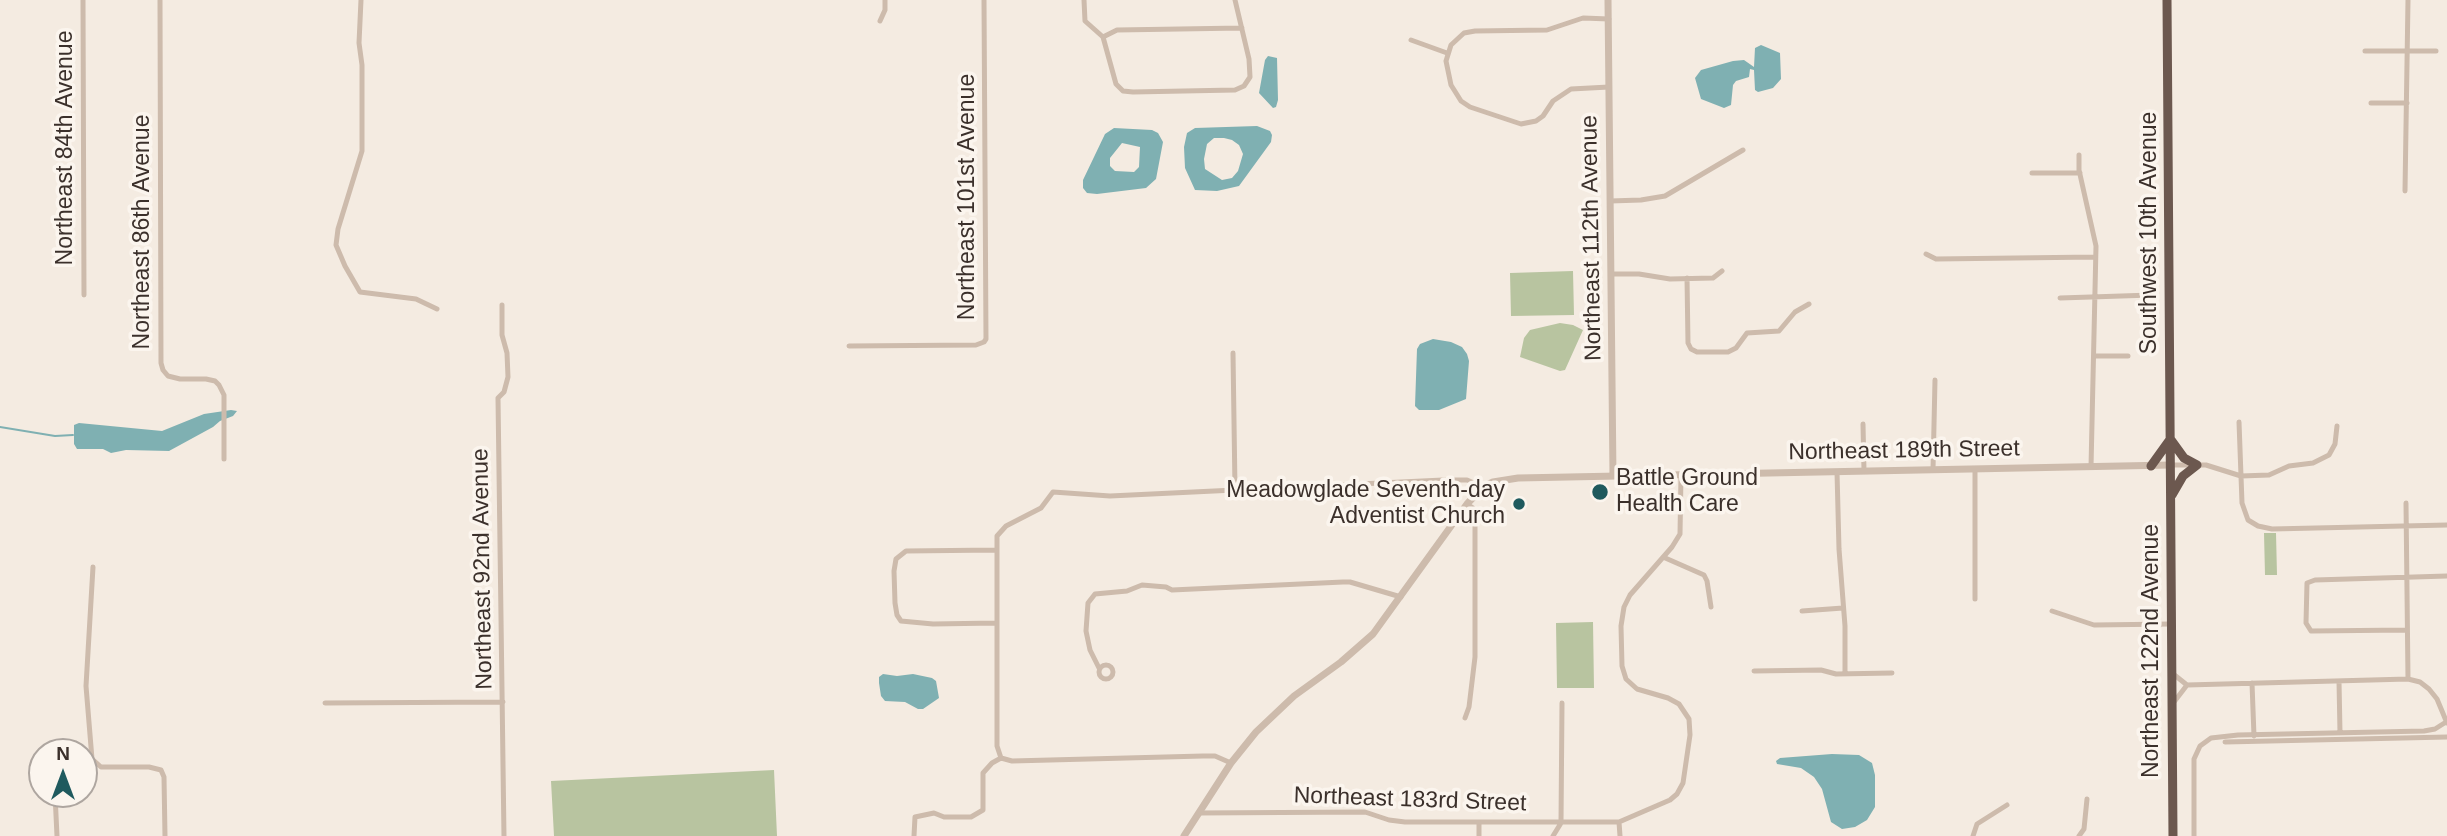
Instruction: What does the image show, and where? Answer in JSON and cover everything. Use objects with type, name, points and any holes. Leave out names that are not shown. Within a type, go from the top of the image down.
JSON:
[{"type":"highway","name":"Southwest 10th Avenue","points":[[2167,0],[2171,465]]},
{"type":"highway","points":[[2151,466],[2170,439],[2184,458],[2197,465],[2183,476],[2171,496]]},
{"type":"highway","name":"Northeast 122nd Avenue","points":[[2171,465],[2173,836]]},
{"type":"street","name":"Northeast 84th Avenue","points":[[83,0],[84,295]]},
{"type":"street","name":"Northeast 86th Avenue","points":[[160,0],[161,363],[168,376],[206,379],[219,385],[224,395],[224,459]]},
{"type":"street","points":[[361,0],[359,43],[362,65],[362,150],[338,229],[336,245],[360,292],[416,299],[437,309]]},
{"type":"street","points":[[880,21],[886,10],[885,0]]},
{"type":"street","name":"Northeast 101st Avenue","points":[[849,346],[976,345],[984,342],[986,338],[984,0]]},
{"type":"street","points":[[1084,0],[1087,23],[1103,37],[1115,82],[1123,91],[1235,90],[1246,85],[1250,71],[1235,0]]},
{"type":"street","name":"Northeast 112th Avenue","points":[[1608,0],[1613,476]]},
{"type":"street","points":[[2405,191],[2408,0]]},
{"type":"street","points":[[1609,19],[1583,18],[1547,30],[1464,33],[1451,45],[1446,61],[1449,77],[1461,101],[1470,107],[1521,124],[1536,121],[1553,101],[1571,89],[1609,87]]},
{"type":"street","points":[[1103,37],[1114,30],[1241,28]]},
{"type":"street","points":[[1411,40],[1447,53]]},
{"type":"street","points":[[2365,51],[2436,51]]},
{"type":"street","points":[[2371,103],[2407,103]]},
{"type":"street","points":[[1610,201],[1665,195],[1742,150]]},
{"type":"street","points":[[2079,155],[2080,173],[2095,240],[2091,467]]},
{"type":"street","points":[[2032,173],[2080,173]]},
{"type":"street","points":[[1926,254],[1936,259],[2095,257]]},
{"type":"street","points":[[1611,274],[1713,278],[1723,271]]},
{"type":"street","points":[[1687,278],[1688,341],[1691,349],[1701,352],[1731,351],[1745,334],[1779,331],[1795,312],[1809,304]]},
{"type":"street","points":[[2060,298],[2152,295]]},
{"type":"street","name":"Northeast 92nd Avenue","points":[[502,305],[502,335],[507,353],[508,377],[504,392],[498,398],[504,836]]},
{"type":"street","points":[[1233,353],[1235,489]]},
{"type":"street","points":[[2094,356],[2128,356]]},
{"type":"street","points":[[1933,470],[1935,380]]},
{"type":"street","points":[[2239,422],[2242,503],[2248,520],[2264,528],[2447,525]]},
{"type":"street","points":[[1863,424],[1864,471]]},
{"type":"street","points":[[2171,465],[2206,465],[2241,476],[2269,475],[2290,466],[2313,463],[2329,455],[2335,444],[2337,425]]},
{"type":"street","name":"Northeast 189th Street","points":[[996,547],[997,536],[1006,526],[1036,512],[1050,494],[1056,491],[1110,496],[1443,480],[1466,480],[1483,487],[1509,478],[2171,465]]},
{"type":"street","points":[[1975,469],[1975,599]]},
{"type":"street","points":[[1837,472],[1845,674]]},
{"type":"street","points":[[1620,836],[1619,822],[1673,798],[1683,783],[1690,724],[1686,712],[1671,699],[1634,687],[1624,676],[1621,626],[1624,607],[1635,588],[1663,557],[1680,532],[1681,475]]},
{"type":"street","points":[[1184,836],[1231,762],[1280,707],[1373,634],[1467,504],[1483,487]]},
{"type":"street","points":[[2406,503],[2408,679]]},
{"type":"street","points":[[1465,718],[1469,707],[1475,657],[1475,517],[1473,509],[1467,504]]},
{"type":"street","points":[[996,623],[914,624],[901,621],[897,615],[895,559],[905,551],[996,547],[997,746],[1001,758]]},
{"type":"street","points":[[1663,557],[1704,575],[1710,607]]},
{"type":"street","points":[[93,567],[86,650],[92,759],[98,766],[109,768],[159,769],[164,777],[165,836]]},
{"type":"street","points":[[2407,630],[2311,631],[2306,623],[2307,583],[2315,580],[2447,576]]},
{"type":"street","points":[[1099,668],[1090,650],[1086,631],[1088,603],[1095,594],[1127,591],[1142,586],[1166,587],[1172,590],[1350,582],[1401,597]]},
{"type":"street","points":[[1802,611],[1843,608]]},
{"type":"street","points":[[2052,611],[2094,625],[2171,624]]},
{"type":"street","points":[[1754,671],[1892,673]]},
{"type":"street","points":[[2172,673],[2187,685],[2408,679],[2420,682],[2429,689],[2437,699],[2447,722],[2424,732],[2340,733],[2225,742]]},
{"type":"street","points":[[2339,681],[2340,733]]},
{"type":"street","points":[[2252,683],[2254,738]]},
{"type":"street","points":[[2172,705],[2187,685]]},
{"type":"street","points":[[326,703],[503,702]]},
{"type":"street","points":[[1553,836],[1561,823],[1562,703]]},
{"type":"street","name":"Northeast 122nd Avenue","points":[[2194,836],[2194,759],[2205,741],[2217,736],[2254,738]]},
{"type":"street","points":[[2254,738],[2447,737]]},
{"type":"street","points":[[914,836],[915,817],[934,813],[944,817],[971,817],[983,810],[983,774],[992,763],[1001,758],[1012,761],[1215,756],[1231,762]]},
{"type":"street","points":[[2079,836],[2084,828],[2087,799]]},
{"type":"street","points":[[1973,836],[1977,824],[2007,805]]},
{"type":"street","points":[[56,808],[57,836]]},
{"type":"street","name":"Northeast 183rd Street","points":[[1198,813],[1365,812],[1405,822],[1619,822]]},
{"type":"street","points":[[1479,823],[1479,836]]},
{"type":"green space","points":[[1573,271],[1574,315],[1511,316],[1510,273]]},
{"type":"green space","points":[[1560,323],[1583,330],[1565,370],[1560,371],[1520,357],[1524,338],[1530,330]]},
{"type":"green space","points":[[2264,533],[2276,533],[2277,575],[2265,575]]},
{"type":"green space","points":[[1593,622],[1594,688],[1557,688],[1556,623]]},
{"type":"green space","points":[[774,770],[777,836],[554,836],[551,781]]},
{"type":"water","points":[[1761,45],[1780,53],[1781,79],[1773,88],[1758,92],[1755,90],[1754,70],[1750,69],[1749,77],[1736,81],[1733,85],[1731,105],[1724,108],[1701,99],[1695,78],[1701,70],[1744,60],[1754,67],[1755,48]]},
{"type":"water","points":[[1268,56],[1277,58],[1278,100],[1273,108],[1259,93]]},
{"type":"water","points":[[1257,126],[1270,131],[1272,135],[1271,142],[1239,186],[1217,191],[1195,190],[1185,168],[1184,147],[1187,133],[1195,128]],"holes":[[[1214,138],[1232,140],[1239,145],[1243,154],[1238,171],[1232,178],[1222,180],[1205,169],[1207,144]]]},
{"type":"water","points":[[1114,128],[1152,130],[1158,133],[1163,142],[1156,179],[1146,188],[1087,193],[1083,188],[1083,180],[1105,134]],"holes":[[[1122,143],[1140,147],[1139,167],[1134,172],[1115,171],[1110,166],[1110,158]]]},
{"type":"water","points":[[1433,339],[1451,342],[1462,347],[1467,354],[1469,361],[1466,399],[1439,410],[1419,410],[1415,406],[1417,349],[1420,344]]},
{"type":"water","points":[[237,411],[233,416],[169,451],[126,450],[111,453],[103,449],[77,449],[74,444],[74,425],[79,423],[162,431],[204,414]]},
{"type":"water","points":[[883,674],[913,674],[932,678],[936,681],[939,698],[923,709],[905,702],[885,701],[881,696],[879,683],[879,677]]},
{"type":"water","points":[[1859,755],[1872,763],[1875,775],[1875,807],[1867,820],[1855,827],[1842,829],[1831,822],[1822,789],[1814,777],[1801,768],[1777,764],[1776,761],[1780,758]]},
{"type":"waterway","points":[[0,427],[55,436],[73,435]]},
{"type":"place","name":"Battle Ground Health Care","points":[[1600,492]]},
{"type":"place","name":"Meadowglade Seventh-day Adventist Church","points":[[1519,504]]}]
